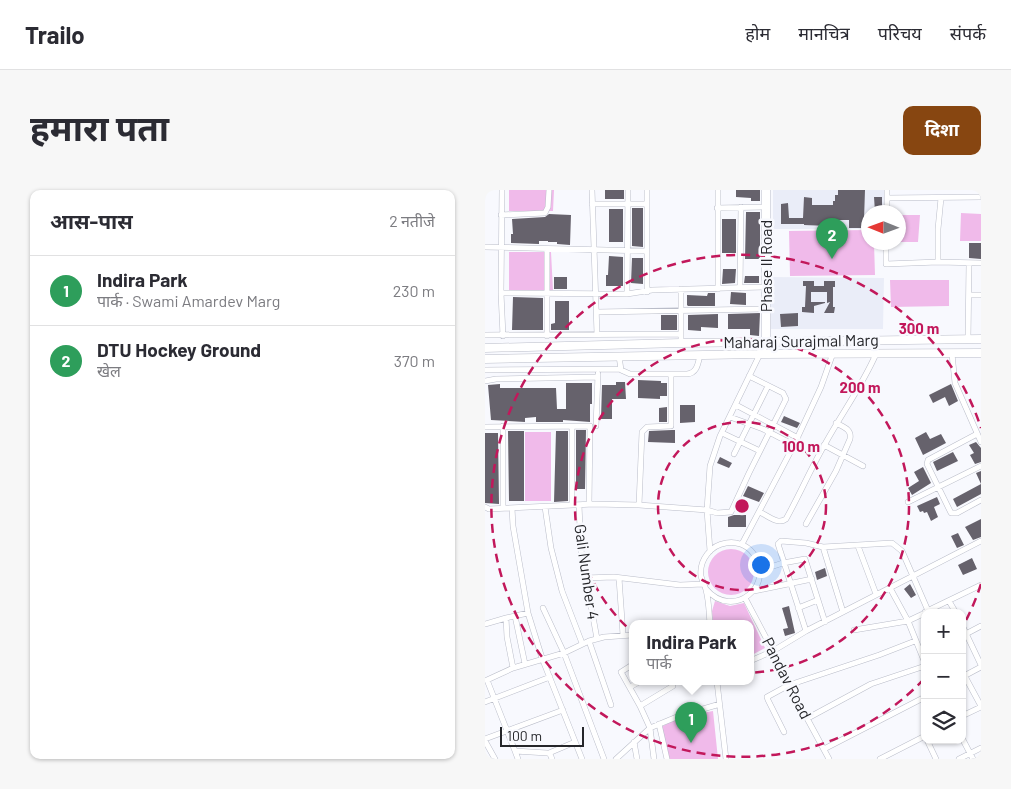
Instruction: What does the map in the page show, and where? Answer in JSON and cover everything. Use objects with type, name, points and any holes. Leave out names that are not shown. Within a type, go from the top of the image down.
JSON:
[{"type":"main road","name":"Phase II Road","points":[[766,341],[767,190]]},
{"type":"main road","name":"Maharaj Surajmal Marg","points":[[485,348],[620,345],[681,338],[766,341],[981,339]]},
{"type":"main road","points":[[760,354],[766,341]]},
{"type":"main road","points":[[485,359],[760,354],[981,353]]},
{"type":"street","points":[[502,190],[501,293],[503,336]]},
{"type":"street","points":[[501,215],[545,213],[549,207],[549,190]]},
{"type":"street","points":[[592,190],[597,334]]},
{"type":"street","points":[[627,294],[628,190]]},
{"type":"street","points":[[647,190],[647,292]]},
{"type":"street","points":[[718,190],[718,289]]},
{"type":"street","points":[[887,190],[887,205]]},
{"type":"street","points":[[965,190],[965,198]]},
{"type":"street","points":[[887,198],[981,197]]},
{"type":"street","points":[[937,262],[941,198]]},
{"type":"street","points":[[593,204],[647,204]]},
{"type":"street","points":[[717,208],[766,207]]},
{"type":"street","points":[[741,208],[741,288]]},
{"type":"street","points":[[485,248],[647,252]]},
{"type":"street","points":[[547,249],[547,336]]},
{"type":"street","points":[[887,250],[886,264],[981,263]]},
{"type":"street","points":[[968,339],[969,264]]},
{"type":"street","points":[[501,293],[627,294],[652,290],[766,287]]},
{"type":"street","points":[[485,335],[621,334],[681,338],[681,289]]},
{"type":"street","points":[[969,295],[981,295]]},
{"type":"street","points":[[597,312],[766,309]]},
{"type":"street","points":[[620,345],[621,334]]},
{"type":"street","points":[[710,551],[707,510],[710,466],[722,433],[760,354]]},
{"type":"street","points":[[742,544],[795,445],[821,387],[833,354]]},
{"type":"street","points":[[760,512],[779,522],[784,521],[802,492],[824,445],[859,388],[876,354]]},
{"type":"street","points":[[952,354],[955,382],[981,442]]},
{"type":"street","points":[[619,356],[621,368],[624,372],[630,374],[692,374],[697,368],[700,355]]},
{"type":"street","points":[[596,426],[598,368]]},
{"type":"street","points":[[485,370],[621,368]]},
{"type":"street","points":[[496,379],[501,375],[501,370]]},
{"type":"street","points":[[639,504],[642,432],[647,427],[671,426],[671,374]]},
{"type":"street","points":[[485,507],[489,509],[589,504],[639,504],[707,510],[717,513],[731,512],[787,398],[783,393],[749,376]]},
{"type":"street","points":[[485,381],[496,379],[597,377]]},
{"type":"street","points":[[734,454],[768,386]]},
{"type":"street","points":[[736,405],[798,438]]},
{"type":"street","points":[[730,418],[795,445]]},
{"type":"street","points":[[806,524],[850,439],[847,428],[836,423]]},
{"type":"street","points":[[503,426],[503,508]]},
{"type":"street","points":[[485,427],[590,426],[589,504]]},
{"type":"street","points":[[572,427],[572,505]]},
{"type":"street","points":[[722,433],[760,451]]},
{"type":"street","points":[[977,434],[927,462],[951,513],[957,513],[981,500]]},
{"type":"street","points":[[824,445],[863,466]]},
{"type":"street","points":[[908,502],[981,466]]},
{"type":"street","name":"Gali Number 4","points":[[579,505],[581,550],[597,638]]},
{"type":"street","points":[[545,507],[551,548],[562,591],[582,644]]},
{"type":"street","points":[[512,508],[528,613],[550,677],[582,759]]},
{"type":"street","points":[[754,659],[773,651],[806,631],[876,594],[981,541]]},
{"type":"street","points":[[806,631],[783,563],[778,544],[781,542],[806,543],[823,547],[895,544],[902,551],[926,609]]},
{"type":"street","points":[[585,578],[619,578],[705,586],[714,597],[725,601],[738,601],[753,591],[761,570],[752,551],[742,544],[725,543],[715,546],[702,563],[701,572],[705,586],[709,620]]},
{"type":"street","points":[[858,546],[876,594]]},
{"type":"street","points":[[823,547],[843,612]]},
{"type":"street","points":[[761,570],[783,563],[805,560],[825,622]]},
{"type":"street","points":[[619,578],[623,635]]},
{"type":"street","points":[[753,591],[812,580]]},
{"type":"street","points":[[933,609],[981,585]]},
{"type":"street","points":[[891,588],[908,621],[921,654]]},
{"type":"street","name":"Pandav Road","points":[[745,598],[827,758]]},
{"type":"street","points":[[798,608],[818,600]]},
{"type":"street","points":[[949,601],[953,609]]},
{"type":"street","points":[[543,608],[564,653],[604,759]]},
{"type":"street","points":[[485,624],[528,613]]},
{"type":"street","points":[[854,630],[908,621],[921,615]]},
{"type":"street","points":[[515,616],[525,664]]},
{"type":"street","points":[[506,618],[507,637],[513,668]]},
{"type":"street","points":[[966,634],[981,626]]},
{"type":"street","points":[[518,759],[486,680],[513,668],[564,653],[597,638],[629,634]]},
{"type":"street","points":[[966,637],[981,666],[966,673]]},
{"type":"street","points":[[589,641],[611,705]]},
{"type":"street","points":[[784,732],[767,697],[789,685],[915,641]]},
{"type":"street","points":[[808,718],[871,684],[921,661]]},
{"type":"street","points":[[629,667],[621,672],[640,706],[649,728],[654,759]]},
{"type":"street","points":[[485,702],[550,677]]},
{"type":"street","points":[[966,680],[981,707],[966,714]]},
{"type":"street","points":[[630,687],[634,685]]},
{"type":"street","points":[[640,706],[673,685]]},
{"type":"street","points":[[717,685],[727,759]]},
{"type":"street","points":[[824,750],[921,699]]},
{"type":"street","points":[[616,759],[649,728],[679,716],[720,704]]},
{"type":"street","points":[[495,759],[485,740],[563,710]]},
{"type":"street","points":[[659,724],[667,759]]},
{"type":"street","points":[[880,759],[921,738]]},
{"type":"street","points":[[515,751],[550,756],[575,742]]},
{"type":"street","points":[[634,742],[637,759]]},
{"type":"street","points":[[929,744],[936,759]]},
{"type":"street","points":[[965,744],[972,756]]},
{"type":"street","points":[[959,759],[972,756],[981,748]]},
{"type":"shaded area","points":[[509,190],[554,190],[553,211],[509,211]]},
{"type":"shaded area","points":[[773,190],[884,190],[885,205],[861,205],[861,229],[773,229]]},
{"type":"shaded area","points":[[961,213],[981,214],[981,241],[960,241]]},
{"type":"shaded area","points":[[906,215],[920,215],[918,242],[906,242]]},
{"type":"shaded area","points":[[861,230],[861,250],[874,250],[875,275],[790,276],[789,231]]},
{"type":"shaded area","points":[[509,252],[551,252],[553,290],[509,291]]},
{"type":"shaded area","points":[[771,277],[884,278],[883,329],[771,329]]},
{"type":"shaded area","points":[[890,280],[949,280],[949,306],[891,307]]},
{"type":"shaded area","points":[[525,432],[551,432],[551,501],[525,501]]},
{"type":"shaded area","points":[[736,549],[740,550],[750,559],[753,563],[753,581],[744,591],[736,595],[726,595],[718,591],[709,581],[708,567],[712,559],[722,550]]},
{"type":"shaded area","points":[[715,601],[730,606],[744,603],[752,620],[713,620],[712,611]]},
{"type":"shaded area","points":[[754,624],[765,648],[754,654]]},
{"type":"shaded area","points":[[713,711],[718,759],[668,759],[661,727],[680,717]]},
{"type":"building","points":[[605,190],[624,190],[624,199],[605,199]]},
{"type":"building","points":[[736,190],[760,190],[760,201],[736,197]]},
{"type":"building","points":[[838,190],[865,190],[864,205],[861,205],[861,228],[849,228],[849,220],[829,220],[829,226],[781,224],[781,204],[788,203],[789,218],[803,218],[804,197],[812,198],[812,205],[833,205],[835,195],[838,195]]},
{"type":"building","points":[[874,197],[882,197],[882,205],[875,205]]},
{"type":"building","points":[[632,208],[643,208],[643,247],[632,246]]},
{"type":"building","points":[[609,209],[623,209],[623,242],[609,242]]},
{"type":"building","points":[[746,212],[760,212],[760,259],[745,259]]},
{"type":"building","points":[[549,214],[571,215],[570,245],[548,241],[539,241],[539,244],[511,243],[511,234],[513,234],[512,219],[545,217]]},
{"type":"building","points":[[722,219],[736,219],[736,253],[722,253]]},
{"type":"building","points":[[969,243],[981,243],[981,259],[969,258]]},
{"type":"building","points":[[609,256],[623,257],[623,286],[606,286]]},
{"type":"building","points":[[632,258],[643,258],[643,284],[631,283]]},
{"type":"building","points":[[723,269],[736,269],[735,283],[722,284]]},
{"type":"building","points":[[745,276],[759,276],[759,283],[744,283]]},
{"type":"building","points":[[554,277],[567,277],[567,289],[554,289]]},
{"type":"building","points":[[803,281],[814,281],[814,286],[824,286],[824,281],[835,281],[835,287],[833,287],[834,313],[824,313],[830,302],[827,303],[827,292],[811,292],[811,302],[825,303],[814,306],[814,313],[802,312],[802,307],[805,307],[806,286],[803,286]]},
{"type":"building","points":[[731,292],[746,293],[746,305],[730,304]]},
{"type":"building","points":[[708,293],[715,293],[715,306],[687,305],[687,295],[707,296]]},
{"type":"building","points":[[513,297],[543,298],[543,330],[512,330]]},
{"type":"building","points":[[555,301],[569,301],[569,330],[551,330],[551,324],[555,323]]},
{"type":"building","points":[[760,313],[759,336],[750,335],[750,329],[728,329],[728,314]]},
{"type":"building","points":[[798,313],[798,326],[781,327],[780,314]]},
{"type":"building","points":[[718,314],[718,328],[701,327],[701,331],[688,330],[688,315]]},
{"type":"building","points":[[661,315],[677,315],[677,330],[661,330]]},
{"type":"building","points":[[638,380],[667,383],[667,396],[660,396],[660,399],[638,398]]},
{"type":"building","points":[[616,382],[625,382],[626,399],[612,399],[612,419],[601,419],[602,385],[616,385]]},
{"type":"building","points":[[566,383],[592,383],[590,422],[563,420],[563,422],[536,422],[536,417],[525,418],[525,422],[491,420],[488,385],[500,384],[500,388],[556,388],[557,409],[566,409]]},
{"type":"building","points":[[951,384],[958,401],[949,406],[945,397],[933,403],[929,395]]},
{"type":"building","points":[[680,405],[695,405],[695,422],[680,423]]},
{"type":"building","points":[[667,407],[667,422],[659,422],[659,408]]},
{"type":"building","points":[[784,416],[800,423],[797,428],[781,422]]},
{"type":"building","points":[[576,430],[586,430],[585,489],[576,489]]},
{"type":"building","points":[[675,430],[675,443],[648,442],[649,431]]},
{"type":"building","points":[[508,431],[524,431],[524,501],[509,501]]},
{"type":"building","points":[[556,431],[568,431],[568,501],[554,502]]},
{"type":"building","points":[[926,432],[930,439],[941,434],[946,443],[923,455],[915,438]]},
{"type":"building","points":[[485,433],[498,433],[499,504],[485,503]]},
{"type":"building","points":[[976,442],[981,448],[981,462],[975,464],[970,455],[974,453],[969,445]]},
{"type":"building","points":[[953,452],[958,461],[937,471],[933,462]]},
{"type":"building","points":[[720,457],[732,463],[729,468],[717,463]]},
{"type":"building","points":[[923,467],[931,483],[912,495],[908,488],[919,481],[914,472]]},
{"type":"building","points":[[981,471],[981,484],[976,473]]},
{"type":"building","points":[[981,484],[981,494],[957,507],[953,499]]},
{"type":"building","points":[[748,486],[764,493],[759,502],[743,496]]},
{"type":"building","points":[[937,497],[940,504],[934,507],[938,517],[931,521],[927,512],[920,512],[917,506]]},
{"type":"building","points":[[746,515],[746,527],[728,527],[728,517]]},
{"type":"building","points":[[981,519],[981,537],[973,540],[965,527]]},
{"type":"building","points":[[958,533],[964,545],[957,548],[951,536]]},
{"type":"building","points":[[972,558],[977,569],[963,575],[958,565]]},
{"type":"building","points":[[825,568],[827,576],[817,580],[815,572]]},
{"type":"building","points":[[910,584],[916,595],[911,598],[904,589]]},
{"type":"building","points":[[789,606],[795,633],[785,636],[783,629],[788,628],[782,608]]},
{"type":"place","name":"DTU Hockey Ground","points":[[832,259]]},
{"type":"place","name":"Indira Park","points":[[691,743]]}]
